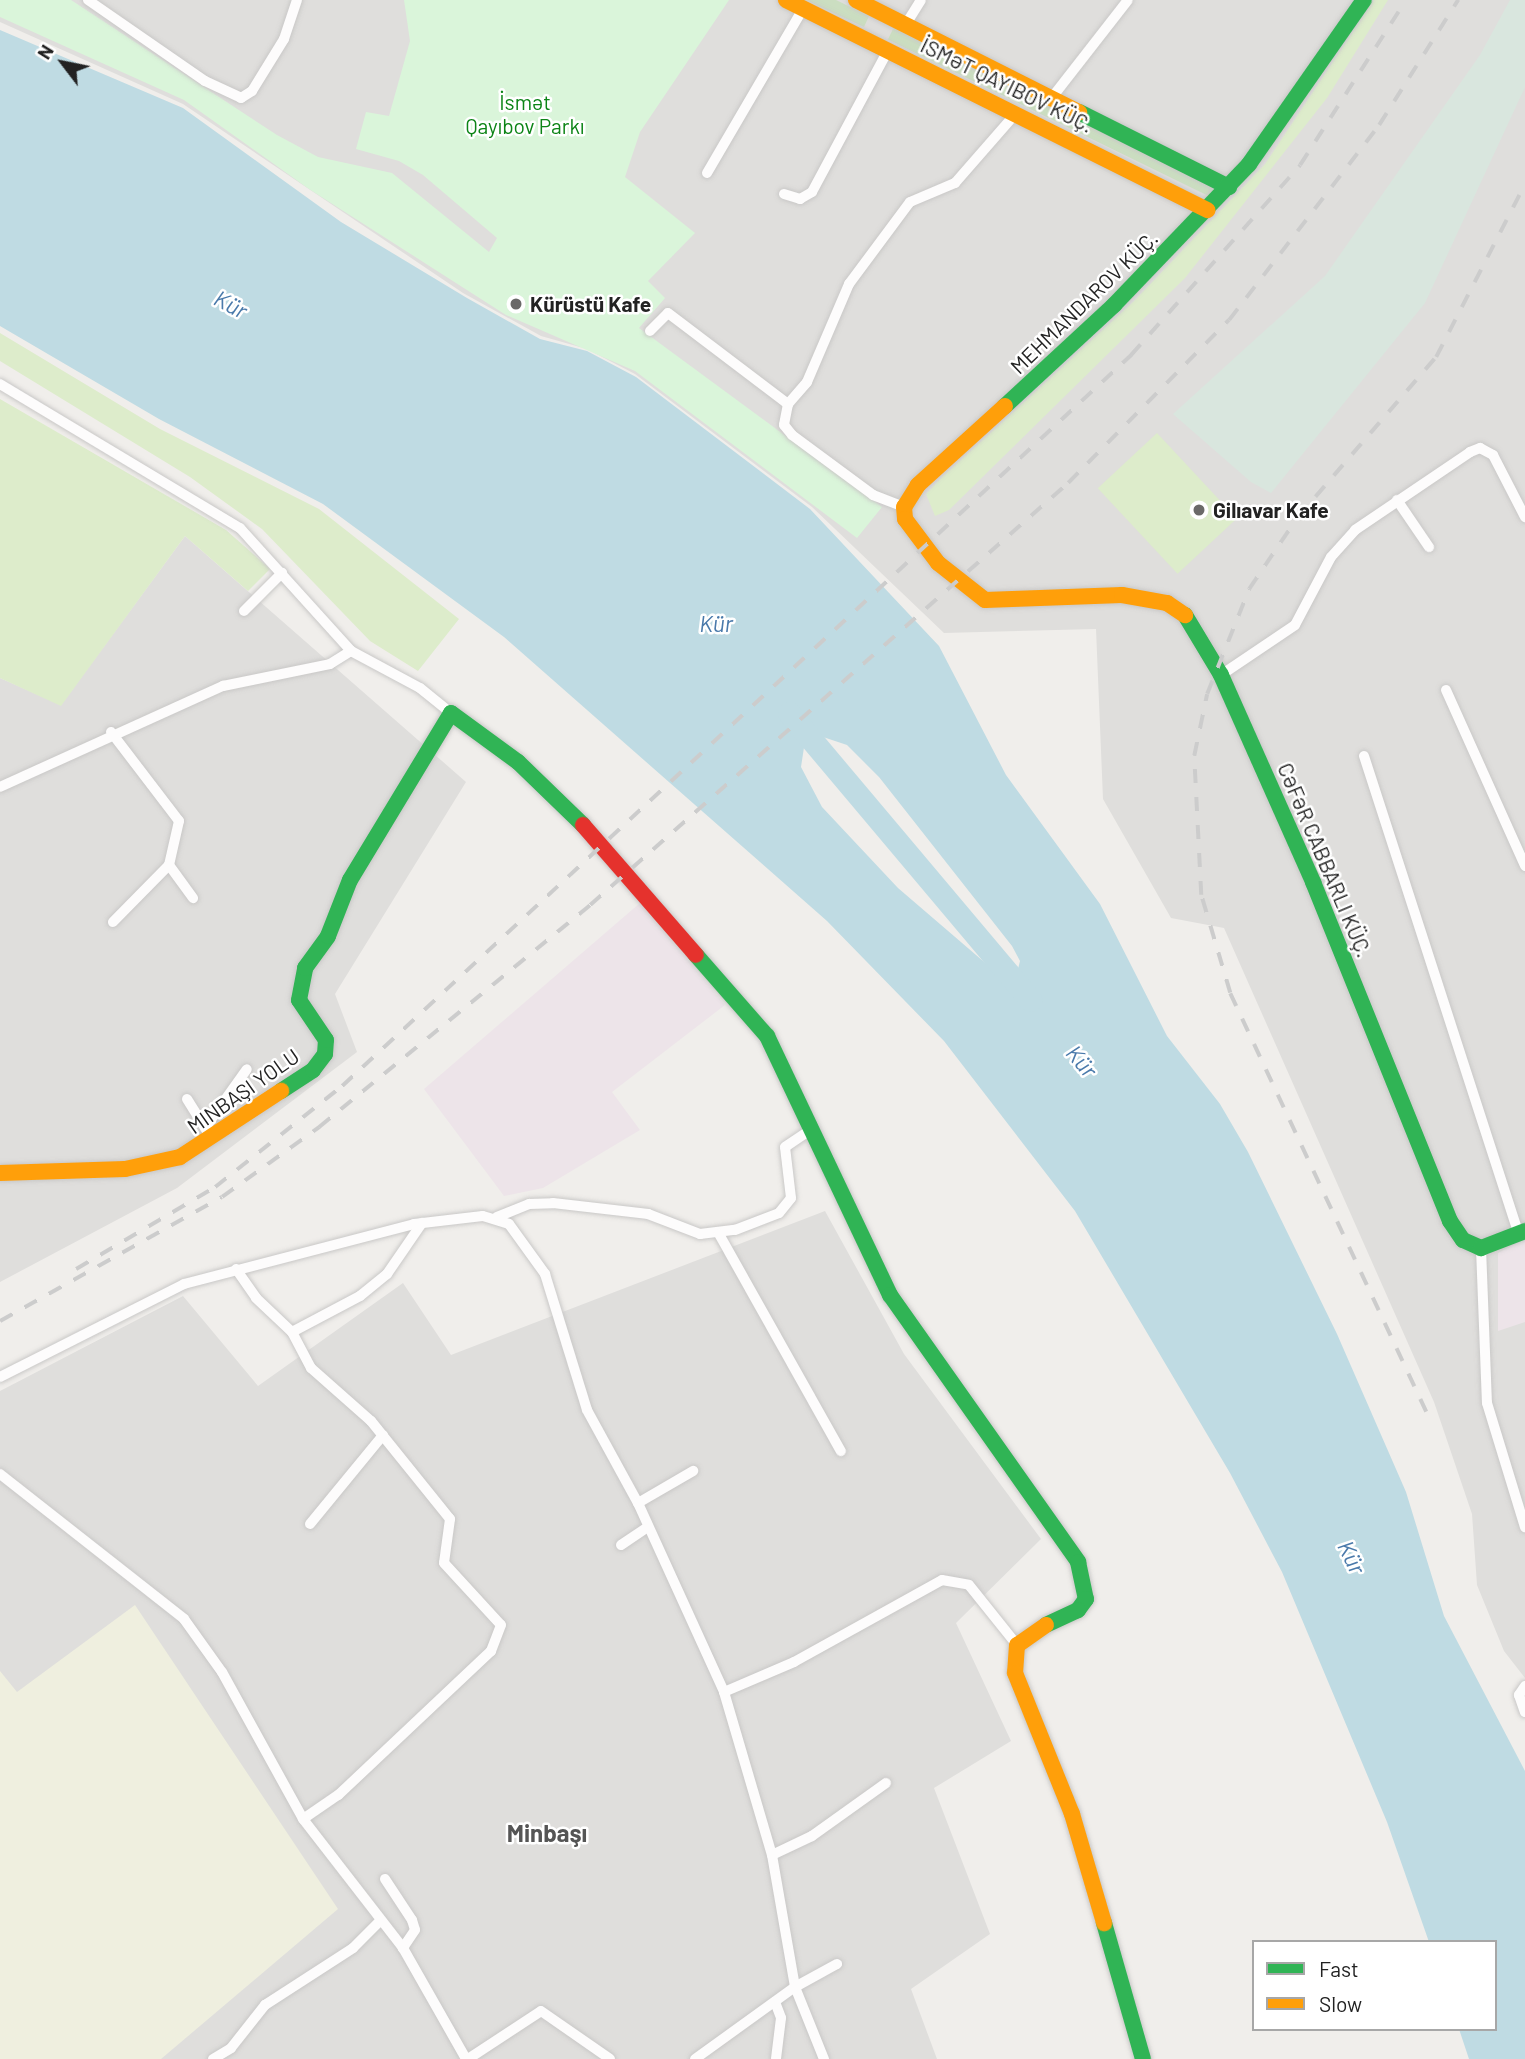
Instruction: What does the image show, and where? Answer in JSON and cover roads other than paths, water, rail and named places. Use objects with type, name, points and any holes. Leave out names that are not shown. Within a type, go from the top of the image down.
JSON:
[{"type":"street","points":[[88,0],[196,75],[241,98],[252,91],[284,39],[297,0]]},
{"type":"street","points":[[786,0],[1208,210]]},
{"type":"street","points":[[856,0],[1054,95],[1229,187]]},
{"type":"street","points":[[905,24],[921,0]]},
{"type":"street","points":[[1054,95],[1128,0]]},
{"type":"street","name":"MEHMANDAROV KÜÇ.","points":[[904,507],[918,485],[1058,359],[1229,187],[1295,106],[1364,0]]},
{"type":"street","points":[[707,173],[803,9]]},
{"type":"street","points":[[784,194],[800,199],[812,192],[882,47],[890,17]]},
{"type":"street","points":[[1016,113],[955,183],[910,202],[849,284],[807,382],[788,404],[784,425],[792,435],[873,495],[904,507],[909,529],[938,563],[974,594],[1000,602],[1122,594],[1167,603],[1189,618],[1221,675],[1313,882],[1450,1221],[1463,1240],[1481,1248],[1522,1233],[1364,756]]},
{"type":"street","points":[[650,331],[668,313],[788,404]]},
{"type":"street","points":[[0,384],[240,528],[351,651],[420,688],[541,781],[733,992],[781,1059],[890,1295],[1078,1562],[1087,1599],[1017,1645]]},
{"type":"street","points":[[1221,675],[1295,625],[1341,543],[1397,500],[1480,448],[1493,455],[1525,517]]},
{"type":"street","points":[[1397,500],[1429,547]]},
{"type":"street","points":[[244,611],[282,573]]},
{"type":"street","points":[[0,787],[111,732],[223,686],[330,664],[351,651]]},
{"type":"street","points":[[1446,691],[1525,866]]},
{"type":"street","points":[[0,1173],[148,1166],[209,1134],[322,1061],[326,1040],[299,1000],[305,968],[328,936],[350,880],[451,713]]},
{"type":"street","points":[[111,732],[177,816],[169,865],[113,922]]},
{"type":"street","points":[[169,865],[192,898]]},
{"type":"street","points":[[209,1134],[247,1069]]},
{"type":"street","points":[[187,1099],[209,1134]]},
{"type":"street","points":[[0,1377],[147,1299],[236,1269],[422,1223],[497,1217],[529,1204],[553,1203],[631,1210],[689,1232],[719,1234],[779,1213],[791,1198],[785,1147],[812,1129]]},
{"type":"street","points":[[497,1217],[523,1239],[545,1273],[580,1392],[638,1503],[724,1692],[772,1855],[795,1987],[824,2059]]},
{"type":"street","points":[[292,1332],[360,1296],[387,1274],[422,1223]]},
{"type":"street","points":[[719,1234],[841,1451]]},
{"type":"street","points":[[1481,1248],[1480,1326],[1487,1403],[1525,1527]]},
{"type":"street","points":[[236,1269],[256,1298],[292,1332],[311,1368],[383,1435],[450,1519],[444,1563],[495,1614],[501,1625],[498,1640],[338,1794],[303,1819]]},
{"type":"street","points":[[310,1524],[383,1435]]},
{"type":"street","points":[[638,1503],[693,1471]]},
{"type":"street","points":[[0,1474],[184,1619],[222,1672],[303,1819],[379,1922],[403,1948],[467,2059],[541,2011],[610,2059]]},
{"type":"street","points":[[621,1545],[648,1527]]},
{"type":"street","points":[[724,1692],[794,1662],[942,1580],[969,1585],[1017,1645],[1015,1674],[1072,1814],[1143,2059]]},
{"type":"street","points":[[1525,1686],[1519,1695],[1525,1712]]},
{"type":"street","points":[[772,1855],[812,1836],[886,1783]]},
{"type":"street","points":[[385,1879],[412,1920],[415,1930],[403,1948]]},
{"type":"street","points":[[213,2059],[231,2048],[265,2005],[353,1948],[379,1922]]},
{"type":"street","points":[[695,2059],[795,1987],[837,1964]]},
{"type":"street","points":[[775,2002],[781,2018],[776,2059]]},
{"type":"water","name":"Kür","points":[[0,30],[183,108],[341,222],[467,298],[540,339],[587,351],[636,377],[810,509],[939,646],[1006,775],[1100,904],[1167,1036],[1220,1104],[1248,1152],[1337,1334],[1406,1492],[1444,1616],[1525,1771],[1525,2059],[1469,2059],[1460,2031],[1497,2031],[1497,1940],[1428,1940],[1387,1822],[1282,1572],[1230,1473],[1075,1211],[944,1041],[827,921],[504,637],[323,504],[159,419],[0,326]],"holes":[[[814,734],[847,745],[879,777],[1012,946],[1020,961],[1016,977],[990,967],[898,888],[822,807],[801,767],[805,741]]]},
{"type":"waterway","name":"Kür","points":[[789,713],[1031,1000]]},
{"type":"railway","points":[[76,1269],[215,1187],[342,1086],[1131,355],[1300,165],[1406,0]]},
{"type":"railway","points":[[0,1321],[222,1197],[319,1127],[590,905],[1068,483],[1229,320],[1379,125],[1458,0]]},
{"type":"railway","points":[[1426,1412],[1230,993],[1201,895],[1194,756],[1207,694],[1249,589],[1297,518],[1436,357],[1525,184]]},
{"type":"place","name":"Kürüstü Kafe","points":[[516,304]]},
{"type":"place","name":"Gilıavar Kafe","points":[[1199,510]]},
{"type":"district","name":"Minbaşı","points":[[547,1833]]},
{"type":"park label","name":"İsmət Qayıbov Parkı","points":[[525,114]]}]
